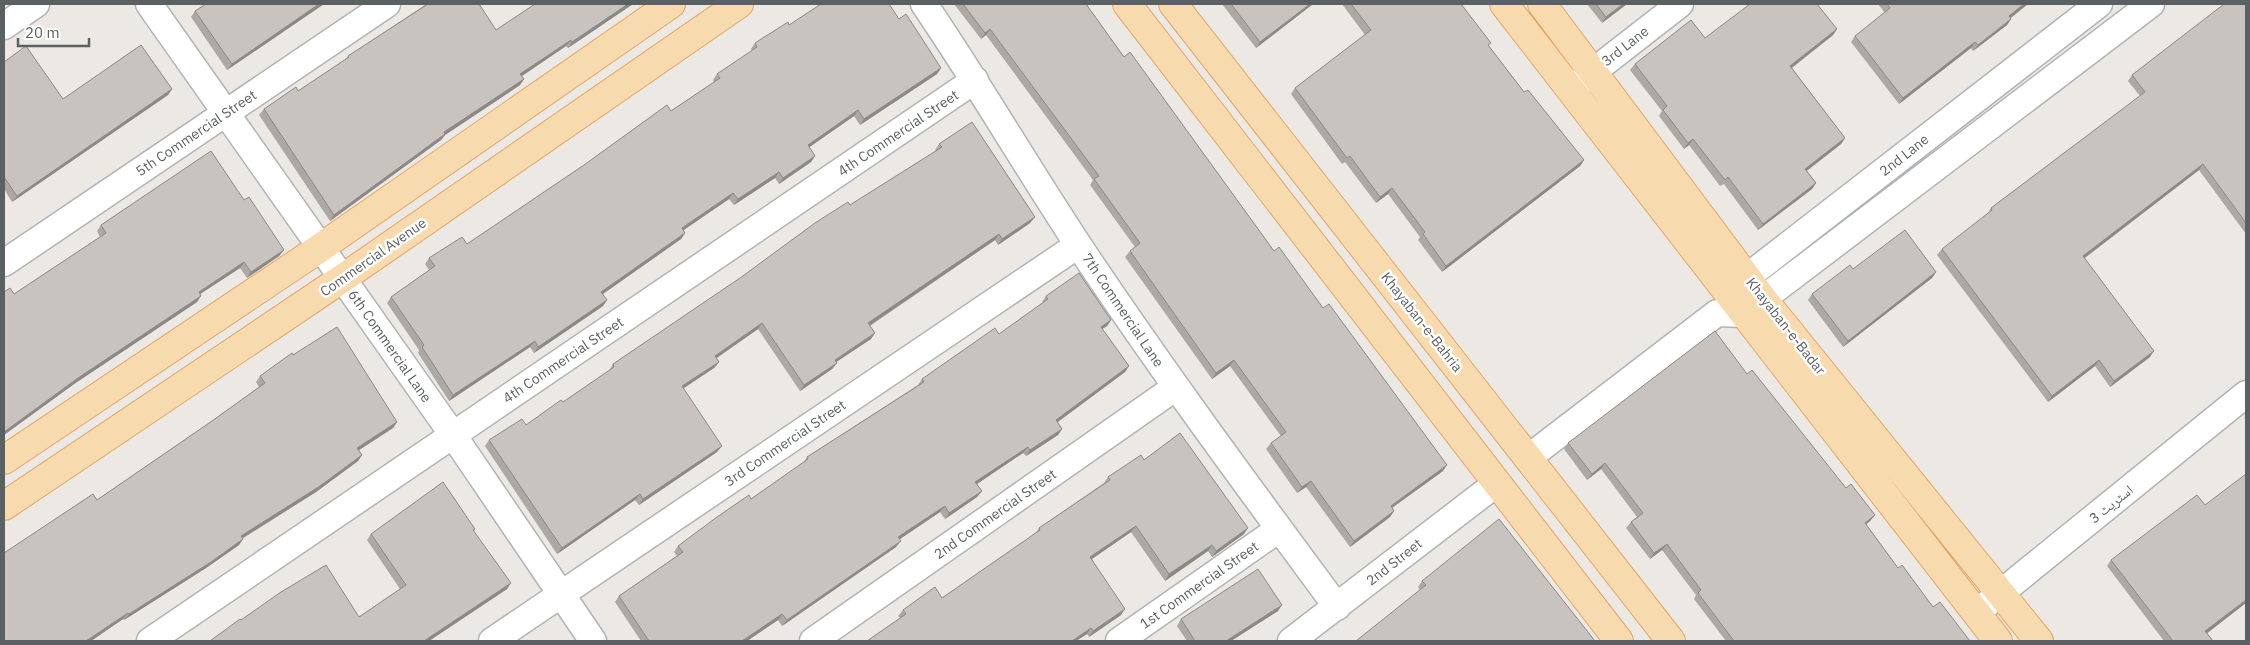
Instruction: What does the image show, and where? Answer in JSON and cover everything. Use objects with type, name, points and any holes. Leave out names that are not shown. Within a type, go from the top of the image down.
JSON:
[{"type":"main road","points":[[4,460],[320,248],[671,4]]},
{"type":"main road","name":"Commercial Avenue","points":[[4,506],[342,278],[739,4]]},
{"type":"main road","points":[[1127,4],[1618,641]]},
{"type":"main road","name":"Khayaban-e-Bahria","points":[[1173,4],[1671,641]]},
{"type":"main road","name":"Khayaban-e-Badar","points":[[1504,4],[1739,299],[1998,641]]},
{"type":"main road","name":"Khayaban-e-Badar","points":[[1542,4],[1593,71],[1739,299],[2002,592],[2039,641]]},
{"type":"main road","points":[[1229,136],[1258,112]]},
{"type":"street","points":[[4,26],[36,4]]},
{"type":"street","name":"6th Commercial Lane","points":[[149,4],[453,435],[593,641]]},
{"type":"street","name":"5th Commercial Street","points":[[4,263],[387,4]]},
{"type":"street","name":"7th Commercial Lane","points":[[924,4],[976,80],[1078,245],[1176,387],[1337,607]]},
{"type":"street","name":"3rd Lane","points":[[1571,89],[1680,4]]},
{"type":"street","name":"2nd Lane","points":[[1739,299],[2100,4]]},
{"type":"street","points":[[1528,458],[1739,299],[2151,4]]},
{"type":"street","name":"4th Commercial Street","points":[[150,641],[976,80]]},
{"type":"street","name":"3rd Commercial Street","points":[[492,641],[1078,245]]},
{"type":"street","name":"2nd Commercial Street","points":[[813,641],[1176,387]]},
{"type":"street","name":"اسٹریٹ 3","points":[[1976,613],[2246,394]]},
{"type":"street","name":"2nd Street","points":[[1291,641],[1497,483]]},
{"type":"street","name":"1st Commercial Street","points":[[1119,641],[1279,529]]},
{"type":"building","points":[[206,4],[319,4],[232,64],[195,11]]},
{"type":"building","points":[[428,4],[479,4],[496,30],[535,4],[628,4],[520,74],[524,79],[444,132],[445,134],[334,215],[264,109],[296,87],[298,91]]},
{"type":"building","points":[[821,4],[889,4],[899,19],[906,14],[941,68],[864,119],[858,110],[808,145],[815,156],[783,178],[779,172],[738,199],[733,193],[682,228],[685,233],[601,292],[607,300],[538,347],[535,341],[453,395],[422,347],[424,345],[391,297],[435,266],[429,258],[462,237],[467,244],[584,165],[667,105],[671,111],[720,78],[717,74],[757,47],[755,43],[788,22],[789,25]]},
{"type":"building","points":[[963,4],[1086,4],[1124,57],[1130,52],[1274,251],[1279,247],[1323,308],[1329,304],[1447,465],[1391,506],[1394,511],[1354,541],[1311,481],[1302,487],[1271,443],[1286,432],[1234,360],[1216,373],[1130,251],[1140,243],[1094,179],[1099,176],[990,29],[985,33]]},
{"type":"building","points":[[1231,4],[1310,4],[1260,42]]},
{"type":"building","points":[[1351,4],[1461,4],[1491,43],[1488,45],[1524,92],[1528,90],[1584,160],[1446,266],[1423,234],[1425,232],[1392,188],[1380,197],[1350,156],[1347,158],[1295,88],[1371,30]]},
{"type":"building","points":[[1596,4],[1623,4],[1606,17]]},
{"type":"building","points":[[1750,4],[1817,4],[1837,29],[1790,66],[1845,138],[1805,169],[1816,183],[1763,224],[1728,177],[1725,180],[1693,139],[1688,143],[1663,110],[1667,106],[1635,64],[1691,20],[1705,38]]},
{"type":"building","points":[[1887,4],[2024,4],[2009,16],[2011,19],[1978,45],[1975,42],[1903,98],[1855,36],[1890,8]]},
{"type":"building","points":[[2224,4],[2246,4],[2246,223],[2203,164],[2083,256],[2154,351],[2114,381],[2099,360],[2052,396],[1942,249],[1992,210],[1991,208],[2145,92],[2132,75]]},
{"type":"building","points":[[141,45],[172,89],[17,196],[4,177],[4,62],[26,46],[63,99]]},
{"type":"building","points":[[972,122],[1035,217],[1002,239],[999,234],[868,323],[875,333],[835,360],[837,363],[804,385],[762,323],[715,356],[719,362],[682,386],[722,446],[643,499],[640,494],[562,548],[489,440],[522,419],[526,425],[561,400],[563,402],[614,367],[613,364],[740,278],[815,223],[848,202],[850,205],[942,147],[939,144]]},
{"type":"building","points":[[211,151],[244,200],[249,197],[284,250],[251,272],[244,262],[199,292],[201,296],[78,378],[4,432],[4,292],[10,288],[14,294],[106,233],[101,225]]},
{"type":"building","points":[[1905,230],[1936,272],[1848,341],[1812,294],[1850,265],[1853,269]]},
{"type":"building","points":[[1079,273],[1111,320],[1101,327],[1129,366],[1056,420],[1062,429],[1030,450],[1028,447],[975,482],[982,491],[949,513],[945,506],[898,537],[901,541],[787,620],[782,614],[742,641],[649,641],[619,596],[683,552],[678,546],[717,517],[749,495],[751,499],[808,459],[807,457],[924,382],[922,379],[995,328],[999,334],[1048,299],[1046,296]]},
{"type":"building","points":[[337,327],[397,422],[357,448],[362,455],[320,486],[241,536],[243,539],[211,562],[86,641],[4,641],[4,553],[93,494],[97,500],[265,383],[260,376],[292,353],[293,355]]},
{"type":"building","points":[[1715,331],[1747,374],[1752,370],[1846,488],[1851,484],[1875,515],[1865,523],[1898,568],[1902,565],[1933,607],[1940,602],[1970,641],[1734,641],[1698,593],[1701,590],[1667,544],[1654,553],[1631,522],[1643,513],[1605,463],[1592,474],[1568,443]]},
{"type":"building","points":[[1180,433],[1248,528],[1216,551],[1212,545],[1169,574],[1136,526],[1090,557],[1125,609],[1093,631],[1091,628],[1072,641],[867,641],[906,614],[903,610],[935,587],[942,598],[1040,530],[1039,528],[1110,480],[1108,477],[1141,455],[1144,460]]},
{"type":"building","points":[[2246,474],[2246,600],[2205,631],[2213,641],[2173,641],[2111,560],[2197,495],[2205,505]]},
{"type":"building","points":[[443,482],[475,529],[473,530],[511,583],[424,641],[210,641],[281,592],[326,565],[359,617],[406,585],[371,534]]},
{"type":"building","points":[[1499,519],[1595,641],[1356,641],[1426,585],[1422,581]]},
{"type":"building","points":[[1258,569],[1282,605],[1226,641],[1195,641],[1181,619]]}]
